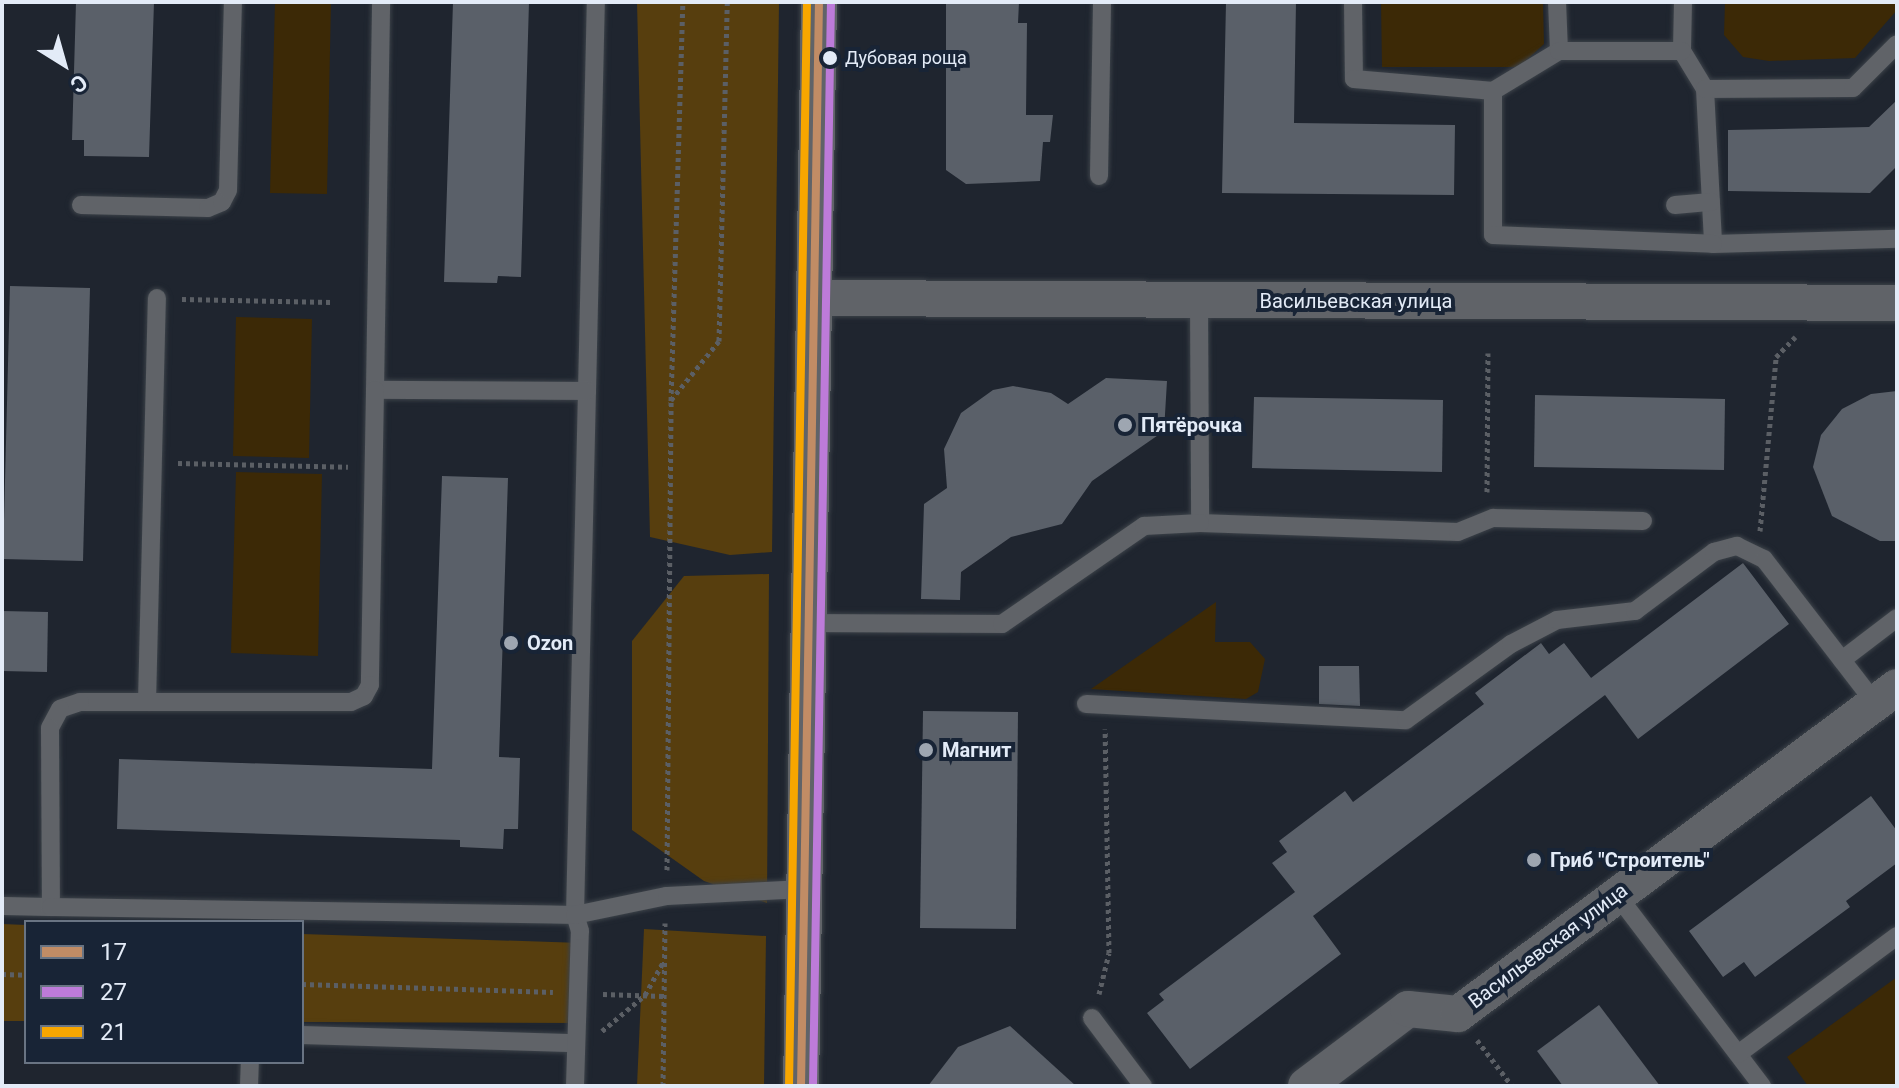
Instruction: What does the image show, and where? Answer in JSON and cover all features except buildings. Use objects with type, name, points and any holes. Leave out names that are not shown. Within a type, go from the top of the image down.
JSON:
[{"type":"street","points":[[801,1086],[819,2]]},
{"type":"street","name":"Васильевская улица","points":[[814,298],[1897,303]]},
{"type":"street","name":"Васильевская улица","points":[[1306,1086],[1408,1009],[1458,1014],[1886,695]]},
{"type":"lane","points":[[81,205],[208,208],[222,202],[228,190],[233,2]]},
{"type":"lane","points":[[51,907],[50,728],[60,709],[80,702],[351,702],[364,696],[370,685],[381,2]]},
{"type":"lane","points":[[575,1086],[578,993],[575,915],[596,2]]},
{"type":"lane","points":[[1099,176],[1102,2]]},
{"type":"lane","points":[[1353,2],[1354,79],[1493,91],[1559,51],[1682,51]]},
{"type":"lane","points":[[1557,2],[1559,51]]},
{"type":"lane","points":[[1683,2],[1682,51],[1705,89],[1713,244]]},
{"type":"lane","points":[[1705,89],[1853,88],[1897,44]]},
{"type":"lane","points":[[1493,91],[1493,235],[1713,244],[1897,239]]},
{"type":"lane","points":[[1675,205],[1711,202]]},
{"type":"lane","points":[[147,702],[157,298]]},
{"type":"lane","points":[[1199,300],[1200,523]]},
{"type":"lane","points":[[375,390],[587,391]]},
{"type":"lane","points":[[809,623],[1002,624],[1144,526],[1200,523],[1458,532],[1493,518],[1643,521]]},
{"type":"lane","points":[[1086,704],[1406,720],[1511,644],[1557,620],[1635,611],[1714,552],[1737,546],[1758,553],[1842,660],[1886,695]]},
{"type":"lane","points":[[1842,660],[1897,618]]},
{"type":"lane","points":[[2,906],[575,915],[667,896],[804,889]]},
{"type":"lane","points":[[1617,895],[1762,1086]]},
{"type":"lane","points":[[1738,1054],[1897,936]]},
{"type":"lane","points":[[1092,1018],[1143,1086]]},
{"type":"lane","points":[[304,1035],[576,1043]]},
{"type":"lane","points":[[249,1086],[250,1064]]},
{"type":"path","points":[[667,871],[671,401],[683,2]]},
{"type":"path","points":[[671,401],[719,341],[727,2]]},
{"type":"path","points":[[157,298],[331,302]]},
{"type":"path","points":[[1487,505],[1488,353]]},
{"type":"path","points":[[1758,553],[1776,357]]},
{"type":"path","points":[[153,463],[374,468]]},
{"type":"path","points":[[1092,1018],[1109,953],[1105,705]]},
{"type":"path","points":[[663,1086],[666,915]]},
{"type":"path","points":[[576,1043],[645,995],[664,961]]},
{"type":"path","points":[[2,974],[24,975]]},
{"type":"path","points":[[304,984],[663,996]]},
{"type":"path","points":[[1458,1014],[1512,1086]]},
{"type":"shaded area","points":[[275,2],[331,2],[327,194],[270,193]]},
{"type":"shaded area","points":[[637,2],[779,2],[772,552],[730,555],[650,537]]},
{"type":"shaded area","points":[[1381,2],[1543,2],[1544,44],[1519,67],[1382,67]]},
{"type":"shaded area","points":[[1725,2],[1897,2],[1897,10],[1855,58],[1769,61],[1743,57],[1724,35]]},
{"type":"shaded area","points":[[236,317],[312,319],[309,458],[233,456]]},
{"type":"shaded area","points":[[236,472],[322,474],[318,656],[231,653]]},
{"type":"shaded area","points":[[769,574],[767,903],[704,881],[632,830],[632,641],[684,576]]},
{"type":"shaded area","points":[[1216,602],[1215,642],[1250,642],[1265,659],[1258,692],[1246,699],[1091,689]]},
{"type":"shaded area","points":[[2,924],[24,925],[24,1021],[2,1021]]},
{"type":"shaded area","points":[[644,929],[766,936],[764,1086],[637,1086]]},
{"type":"shaded area","points":[[304,934],[582,943],[579,1023],[304,1022]]},
{"type":"shaded area","points":[[1897,977],[1897,1086],[1808,1086],[1787,1057]]},
{"type":"transit line","name":"21","points":[[789,1086],[807,2]]},
{"type":"transit line","name":"17","points":[[801,1086],[819,2]]},
{"type":"transit line","name":"27","points":[[813,1086],[831,2]]},
{"type":"place","name":"Дубовая роща","points":[[830,58]]},
{"type":"place","name":"Пятёрочка","points":[[1125,425]]},
{"type":"place","name":"Ozon","points":[[511,643]]},
{"type":"place","name":"Магнит","points":[[926,750]]},
{"type":"place","name":"Гриб \"Строитель\"","points":[[1534,860]]}]
